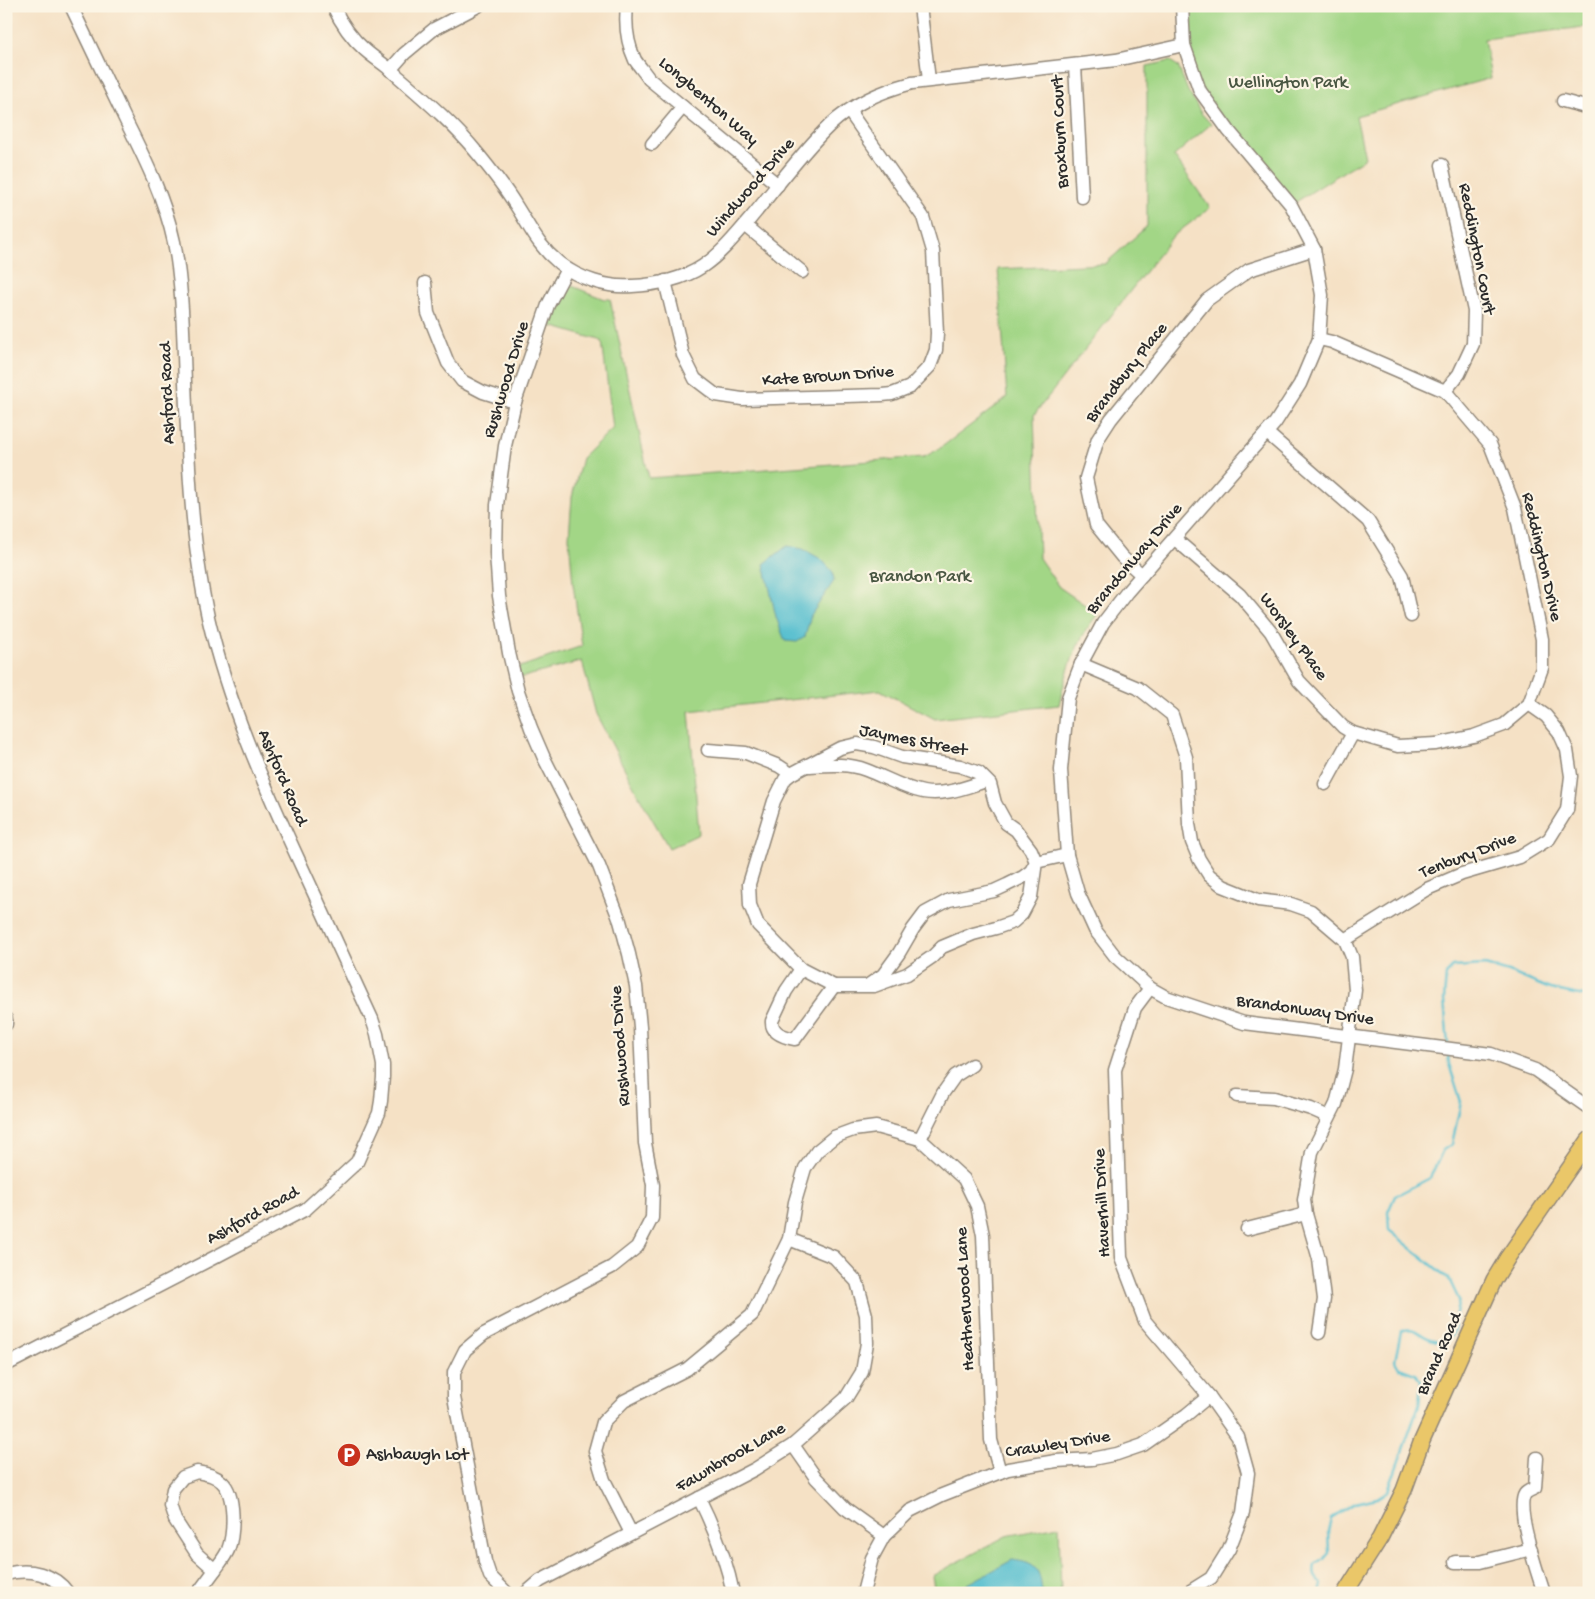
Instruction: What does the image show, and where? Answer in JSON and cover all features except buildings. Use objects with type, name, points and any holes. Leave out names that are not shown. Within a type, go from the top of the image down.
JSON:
[{"type":"main road","name":"Brand Road","points":[[1345,1593],[1380,1538],[1404,1490],[1421,1443],[1494,1280],[1589,1140]]},
{"type":"street","name":"Ashford Road","points":[[6,1364],[306,1209],[357,1162],[379,1113],[383,1077],[381,1051],[372,1019],[275,810],[240,726],[223,672],[208,618],[190,493],[182,313],[178,266],[173,241],[165,211],[152,176],[71,6]]},
{"type":"street","name":"Windwood Drive","points":[[333,6],[351,36],[461,134],[496,177],[543,247],[567,269],[598,282],[622,287],[643,286],[665,281],[703,266],[734,238],[813,143],[848,110],[866,99],[890,89],[929,80],[1116,60],[1184,45]]},
{"type":"street","points":[[390,70],[404,54],[434,28],[478,6]]},
{"type":"street","name":"Longbenton Way","points":[[627,6],[625,21],[635,60],[650,79],[778,185]]},
{"type":"street","points":[[920,6],[929,80]]},
{"type":"street","name":"Brandonway Drive","points":[[1182,6],[1184,45],[1200,91],[1229,131],[1286,199],[1314,249],[1322,295],[1319,339],[1300,384],[1275,423],[1102,623],[1081,664],[1068,698],[1062,770],[1066,855],[1078,892],[1095,930],[1115,956],[1150,988],[1166,997],[1244,1023],[1491,1054],[1535,1070],[1589,1108]]},
{"type":"street","name":"Broxburn Court","points":[[1075,65],[1082,196]]},
{"type":"street","points":[[1563,101],[1589,108]]},
{"type":"street","points":[[652,144],[683,107]]},
{"type":"street","name":"Kate Brown Drive","points":[[665,281],[683,355],[695,379],[716,395],[742,399],[882,395],[892,394],[910,387],[930,366],[936,350],[933,251],[923,217],[848,110]]},
{"type":"street","name":"Reddington Court","points":[[1442,165],[1474,311],[1473,344],[1459,374],[1445,391]]},
{"type":"street","points":[[745,225],[802,272]]},
{"type":"street","name":"Brandbury Place","points":[[1142,575],[1122,557],[1096,525],[1086,478],[1098,439],[1111,419],[1207,300],[1249,270],[1314,249]]},
{"type":"street","name":"Rushwood Drive","points":[[507,1593],[490,1576],[485,1561],[454,1397],[454,1372],[465,1350],[484,1334],[612,1267],[637,1247],[652,1218],[653,1185],[645,1143],[638,1004],[627,946],[610,890],[544,758],[518,691],[504,633],[497,571],[498,505],[502,467],[515,402],[548,305],[567,269]]},
{"type":"street","points":[[425,283],[428,313],[448,363],[462,381],[483,392],[515,402]]},
{"type":"street","name":"Reddington Drive","points":[[1319,339],[1332,342],[1445,391],[1490,444],[1516,508],[1542,639],[1542,668],[1529,704]]},
{"type":"street","points":[[1267,433],[1368,521],[1402,576],[1411,616]]},
{"type":"street","name":"Worsley Place","points":[[1174,539],[1240,595],[1271,632],[1299,681],[1344,727],[1353,733],[1398,746],[1436,744],[1474,736],[1504,725],[1529,704]]},
{"type":"street","points":[[1081,664],[1138,688],[1172,715],[1186,757],[1189,824],[1192,842],[1199,859],[1209,875],[1223,886],[1258,900],[1291,904],[1311,911],[1345,940],[1352,957],[1355,990],[1345,1069],[1336,1104],[1312,1152],[1304,1200],[1306,1214],[1319,1258],[1324,1299],[1319,1333]]},
{"type":"street","name":"Tenbury Drive","points":[[1345,940],[1428,889],[1462,874],[1520,857],[1548,839],[1567,810],[1571,776],[1567,750],[1559,732],[1546,716],[1529,704]]},
{"type":"street","points":[[1325,784],[1353,733]]},
{"type":"street","name":"Jaymes Street","points":[[805,766],[837,765],[864,769],[890,782],[924,792],[950,792],[986,780],[979,773],[960,766],[902,757],[874,747],[857,744],[840,748],[805,766],[785,779],[774,801],[749,884],[750,905],[758,925],[801,969],[834,986]]},
{"type":"street","points":[[708,750],[746,754],[779,766],[792,774]]},
{"type":"street","points":[[801,969],[786,991],[771,1025],[776,1032],[795,1039],[834,986],[874,986],[907,974],[942,948],[973,934],[1013,922],[1022,914],[1031,897],[1036,862],[1031,850],[1016,830],[1006,823],[995,803],[990,784],[986,780]]},
{"type":"street","points":[[867,986],[883,975],[925,913],[949,900],[994,891],[1023,877],[1031,871],[1036,862],[1066,855]]},
{"type":"street","name":"Haverhill Drive","points":[[1150,988],[1135,1008],[1115,1070],[1122,1258],[1145,1321],[1209,1396],[1238,1437],[1248,1473],[1243,1513],[1229,1549],[1211,1578],[1187,1593]]},
{"type":"street","points":[[6,1019],[6,1024]]},
{"type":"street","points":[[920,1139],[943,1093],[955,1076],[972,1065]]},
{"type":"street","points":[[1237,1096],[1274,1098],[1311,1109],[1329,1117]]},
{"type":"street","name":"Heatherwood Lane","points":[[631,1534],[604,1480],[595,1451],[603,1422],[624,1401],[686,1369],[752,1315],[789,1239],[795,1202],[805,1168],[817,1151],[834,1137],[853,1130],[876,1128],[920,1139],[964,1179],[977,1206],[983,1235],[991,1440],[1000,1472]]},
{"type":"street","points":[[1247,1228],[1306,1214]]},
{"type":"street","name":"Fawnbrook Lane","points":[[526,1593],[540,1581],[755,1469],[794,1445],[846,1398],[862,1372],[867,1343],[866,1315],[856,1282],[834,1256],[789,1239]]},
{"type":"street","name":"Crawley Drive","points":[[863,1593],[872,1558],[884,1536],[910,1511],[942,1495],[1008,1469],[1056,1461],[1092,1459],[1117,1454],[1143,1445],[1186,1415],[1209,1396]]},
{"type":"street","points":[[794,1445],[816,1478],[845,1508],[884,1536]]},
{"type":"street","points":[[1537,1458],[1534,1488],[1524,1495],[1522,1504],[1523,1519],[1544,1593]]},
{"type":"street","points":[[198,1593],[215,1570],[228,1550],[233,1523],[230,1495],[223,1483],[211,1474],[197,1472],[183,1477],[173,1489],[170,1505],[175,1520],[197,1554],[215,1570]]},
{"type":"street","points":[[699,1498],[714,1529],[728,1566],[733,1593]]},
{"type":"street","points":[[1454,1562],[1480,1562],[1531,1549]]},
{"type":"street","points":[[6,1574],[18,1571],[34,1572],[49,1577],[63,1586],[68,1593]]},
{"type":"green space","name":"Wellington Park","points":[[1183,6],[1589,6],[1589,29],[1584,27],[1484,39],[1491,78],[1356,116],[1365,158],[1291,205],[1200,91],[1186,53]]},
{"type":"green space","name":"Brandon Park","points":[[1170,61],[1178,66],[1188,91],[1201,113],[1211,124],[1174,156],[1210,208],[1173,236],[1034,415],[1039,558],[1059,587],[1098,614],[1090,624],[1073,657],[1059,705],[935,719],[880,690],[689,711],[699,834],[669,848],[596,714],[582,661],[520,678],[517,668],[582,646],[573,584],[569,537],[572,497],[582,458],[613,428],[602,341],[551,326],[558,304],[564,294],[572,286],[604,299],[610,299],[649,478],[924,457],[939,449],[1007,398],[998,269],[1105,264],[1147,226],[1147,66]]},
{"type":"green space","points":[[1059,1526],[1061,1593],[935,1593],[932,1576],[1006,1536]]},
{"type":"water","points":[[787,546],[803,549],[821,559],[833,572],[834,581],[811,615],[805,637],[797,642],[785,641],[776,617],[764,564]]},
{"type":"water","points":[[1012,1560],[1027,1563],[1036,1569],[1040,1578],[1042,1593],[958,1593],[968,1584]]},
{"type":"waterway","points":[[1448,1045],[1444,1000],[1446,974],[1453,967],[1485,965],[1509,972],[1550,989],[1589,997]]},
{"type":"waterway","points":[[1320,1593],[1322,1584],[1315,1576],[1314,1568],[1329,1553],[1328,1531],[1331,1518],[1355,1503],[1377,1498],[1388,1491],[1419,1405],[1421,1381],[1415,1374],[1399,1368],[1395,1361],[1401,1331],[1410,1329],[1428,1338],[1444,1342],[1449,1339],[1454,1331],[1459,1300],[1449,1279],[1389,1230],[1388,1212],[1395,1196],[1430,1178],[1443,1150],[1452,1144],[1461,1102],[1449,1064],[1448,1053]]},
{"type":"place","name":"Ashbaugh Lot","points":[[349,1455]]}]
